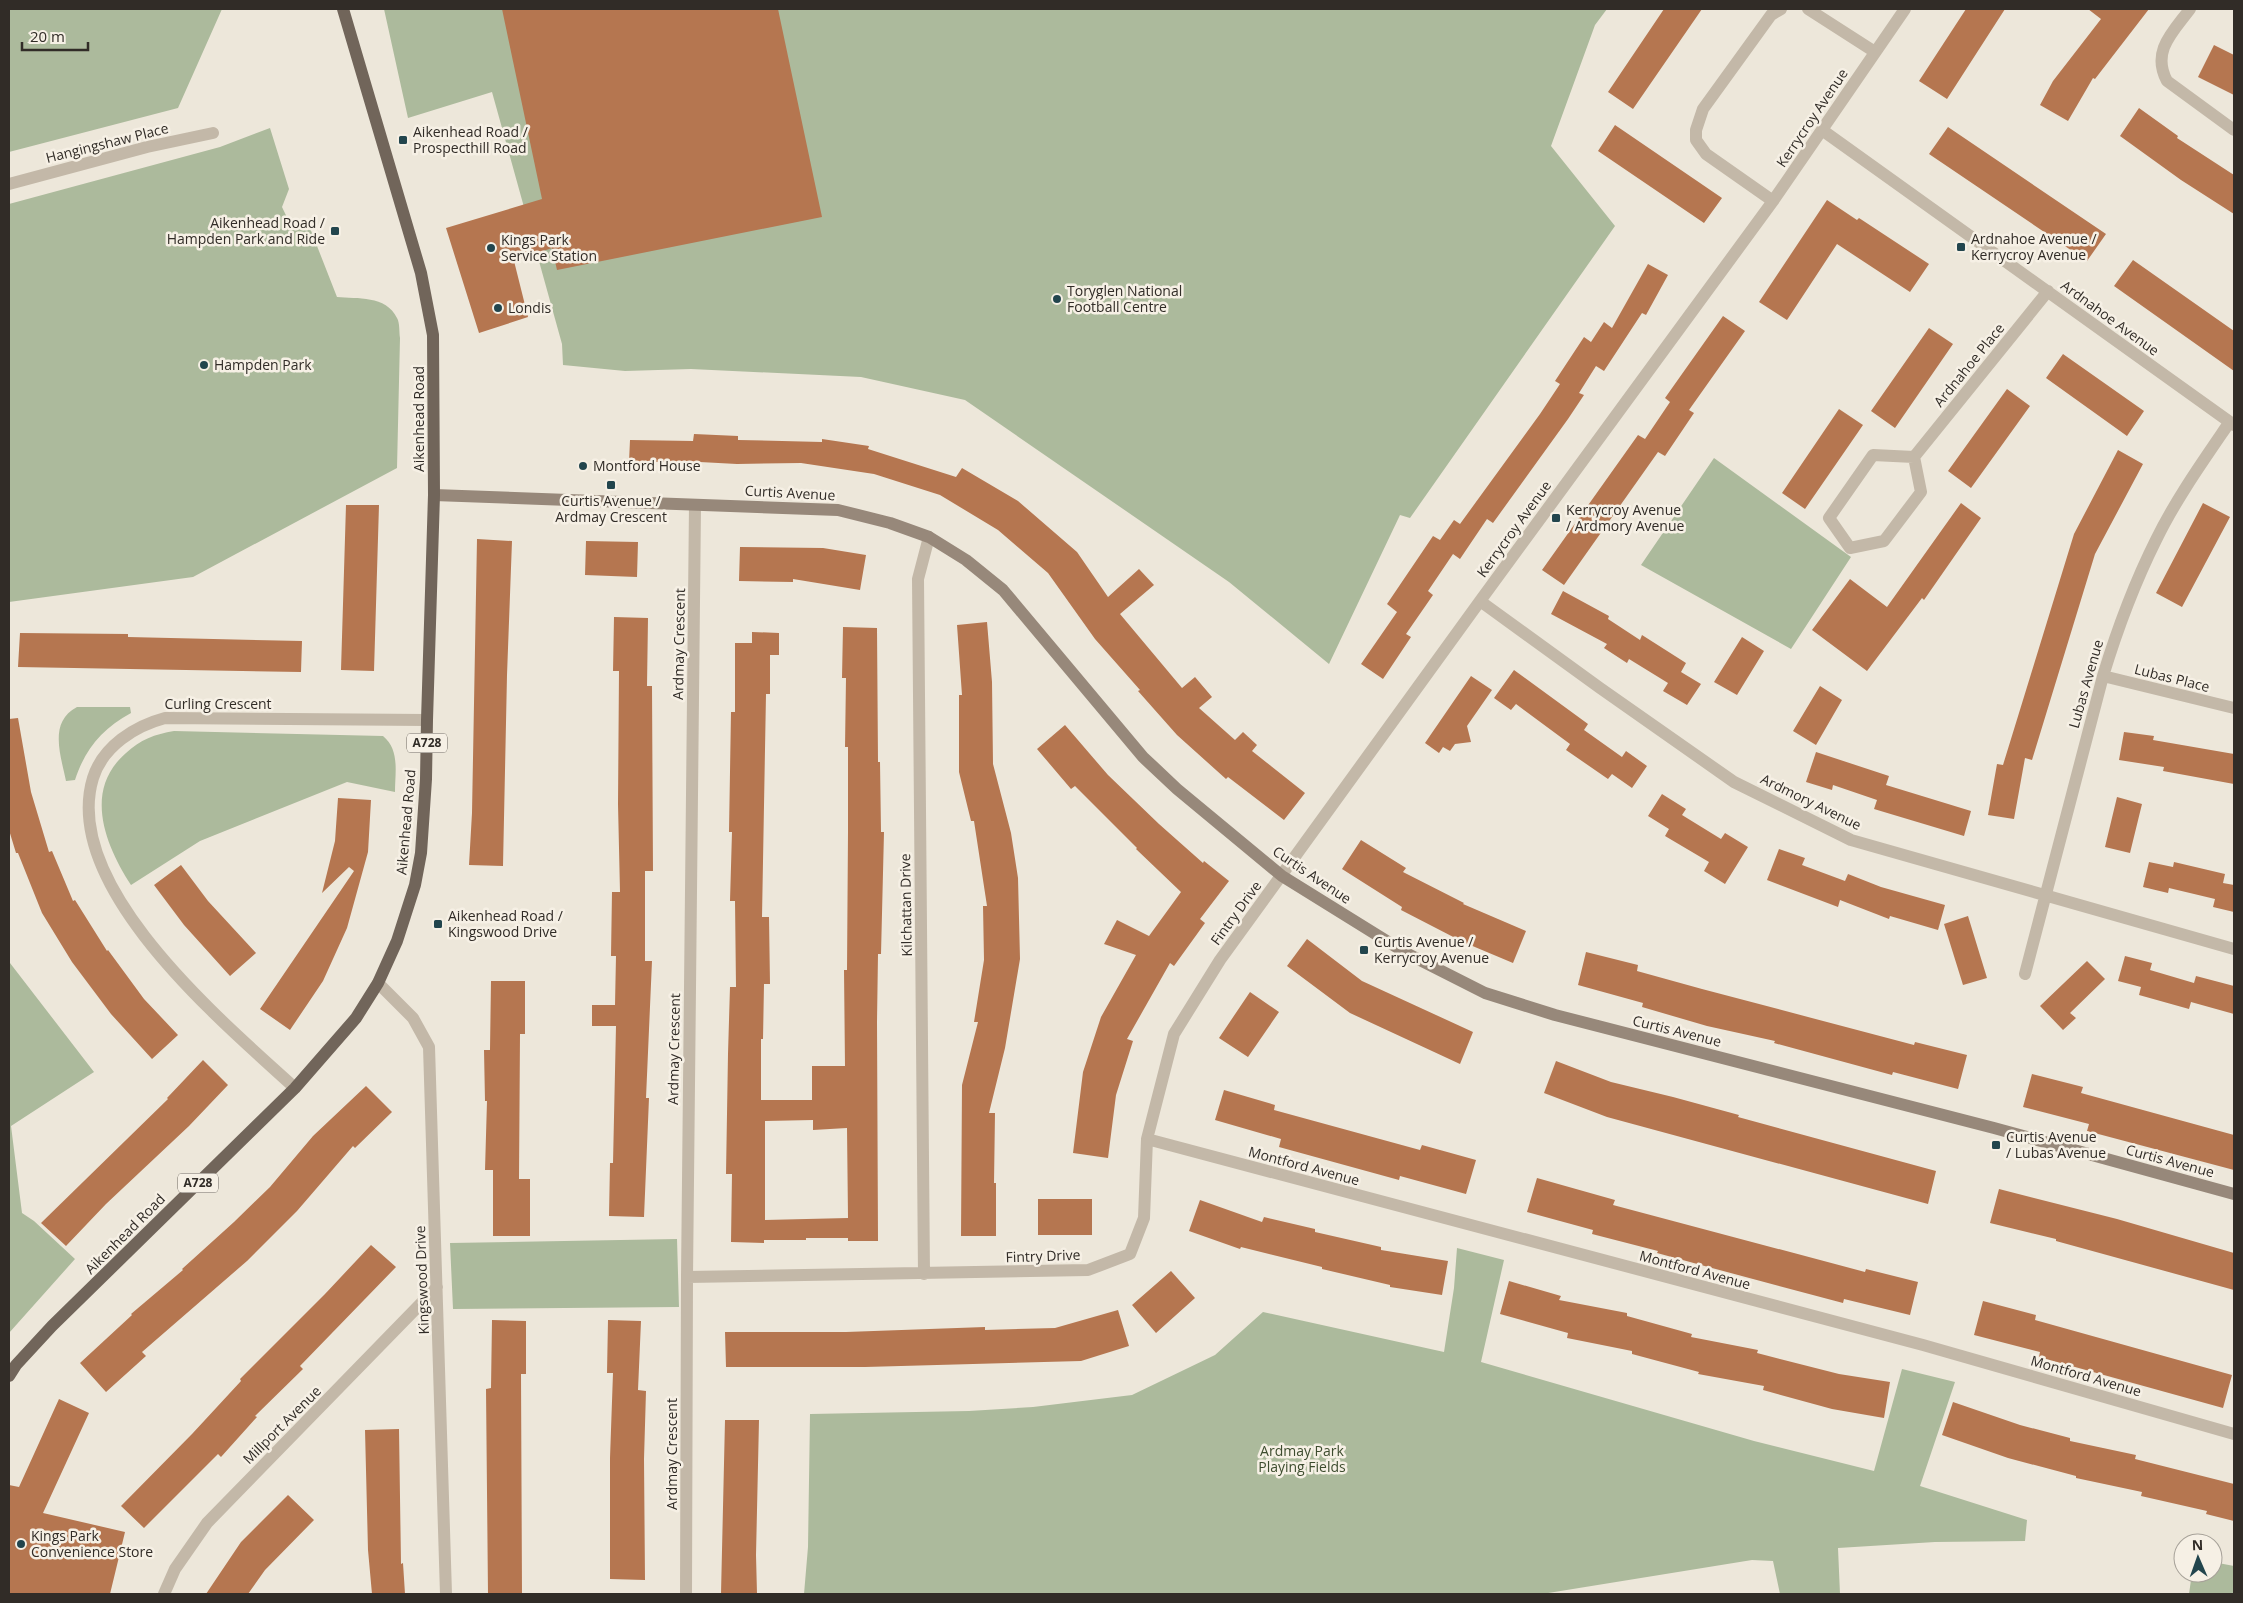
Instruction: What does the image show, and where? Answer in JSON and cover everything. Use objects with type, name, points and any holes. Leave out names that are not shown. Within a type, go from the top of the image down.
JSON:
[{"type":"main road","name":"Aikenhead Road","points":[[9,1376],[16,1365],[52,1326],[295,1088],[356,1018],[378,983],[406,917],[421,853],[426,779],[426,720],[434,495],[433,335],[428,303],[343,9]]},
{"type":"street","points":[[1773,201],[1706,154],[1696,140],[1696,130],[1703,109],[1771,15],[1781,9]]},
{"type":"street","points":[[1808,9],[1875,52]]},
{"type":"street","name":"Kerrycroy Avenue","points":[[1282,876],[1480,601],[1773,201],[1905,9]]},
{"type":"street","points":[[2190,9],[2165,44],[2161,57],[2162,71],[2167,81],[2234,130]]},
{"type":"street","name":"Ardnahoe Avenue","points":[[1822,130],[2232,424]]},
{"type":"street","name":"Hangingshaw Place","points":[[9,184],[147,147],[213,133]]},
{"type":"street","name":"Ardnahoe Place","points":[[1914,457],[2048,291]]},
{"type":"street","name":"Lubas Avenue","points":[[2024,974],[2046,896],[2102,676],[2131,595],[2155,540],[2176,504],[2232,424]]},
{"type":"street","points":[[1873,455],[1914,457],[1921,492],[1884,541],[1850,548],[1829,518],[1873,455]]},
{"type":"street","name":"Curtis Avenue","points":[[434,495],[838,510],[890,523],[928,538],[966,560],[1003,590],[1143,757],[1177,789],[1282,876],[1406,952],[1485,993],[1555,1015],[1994,1128],[2234,1194]]},
{"type":"street","name":"Ardmay Crescent","points":[[686,1594],[687,1277],[695,504]]},
{"type":"street","name":"Kilchattan Drive","points":[[924,1274],[918,579],[928,538]]},
{"type":"street","name":"Ardmory Avenue","points":[[1480,601],[1734,782],[1851,840],[2234,949]]},
{"type":"street","name":"Lubas Place","points":[[2102,676],[2234,708]]},
{"type":"street","name":"Curling Crescent","points":[[295,1088],[219,1018],[152,948],[136,927],[107,876],[88,817],[88,802],[95,771],[104,756],[133,730],[165,718],[426,720]]},
{"type":"street","name":"Fintry Drive","points":[[687,1277],[1088,1270],[1130,1254],[1144,1218],[1147,1139],[1174,1034],[1220,960],[1282,876]]},
{"type":"street","name":"Kingswood Drive","points":[[378,983],[413,1018],[429,1047],[446,1594]]},
{"type":"street","name":"Montford Avenue","points":[[1147,1139],[1923,1345],[2234,1434]]},
{"type":"street","name":"Millport Avenue","points":[[164,1594],[175,1569],[206,1523],[437,1287]]},
{"type":"green space","points":[[9,9],[222,9],[178,108],[9,152]]},
{"type":"green space","name":"Toryglen National Football Centre","points":[[384,9],[1607,9],[1595,25],[1551,146],[1615,226],[1410,518],[1400,515],[1329,664],[1229,582],[965,400],[861,377],[691,369],[625,371],[563,365],[562,344],[492,92],[408,118]]},
{"type":"green space","name":"Hampden Park","points":[[270,128],[289,189],[282,207],[292,228],[308,223],[337,297],[362,298],[386,305],[398,320],[400,338],[397,468],[193,577],[9,602],[9,204],[220,147]]},
{"type":"green space","points":[[1714,458],[1851,557],[1791,649],[1641,565]]},
{"type":"green space","points":[[77,707],[130,707],[131,713],[103,733],[89,749],[75,780],[66,781],[60,751],[59,730],[62,721],[68,713]]},
{"type":"green space","points":[[174,731],[383,736],[392,748],[394,755],[396,769],[395,792],[347,782],[200,841],[131,885],[113,853],[107,835],[103,818],[102,800],[105,784],[113,768],[131,748],[148,738]]},
{"type":"green space","points":[[9,958],[10,963],[94,1072],[11,1126],[22,1213],[34,1221],[75,1259],[9,1333]]},
{"type":"green space","points":[[677,1239],[679,1307],[453,1309],[450,1243]]},
{"type":"green space","name":"Ardmay Park Playing Fields","points":[[1457,1248],[1504,1260],[1481,1362],[1754,1441],[1874,1471],[1902,1369],[1955,1382],[1920,1486],[2027,1520],[2025,1541],[1935,1542],[1838,1548],[1840,1594],[1780,1594],[1773,1561],[1752,1560],[1542,1594],[804,1594],[808,1547],[810,1414],[969,1411],[1033,1407],[1132,1395],[1215,1355],[1263,1312],[1444,1352],[1454,1288]]},
{"type":"green space","points":[[2223,1564],[2234,1566],[2234,1594],[2189,1594],[2191,1583],[2223,1583]]},
{"type":"building","points":[[502,9],[778,9],[822,217],[557,270],[552,248],[514,261],[528,317],[479,333],[446,228],[542,199]]},
{"type":"building","points":[[1664,9],[1702,9],[1633,109],[1608,92]]},
{"type":"building","points":[[1966,9],[2005,9],[1947,99],[1919,81]]},
{"type":"building","points":[[2088,9],[2149,9],[2095,79],[2093,78],[2068,121],[2040,105],[2053,81],[2101,19]]},
{"type":"building","points":[[2214,45],[2234,55],[2234,95],[2198,77]]},
{"type":"building","points":[[2139,108],[2178,136],[2177,138],[2234,175],[2234,214],[2181,180],[2120,136]]},
{"type":"building","points":[[1615,125],[1722,198],[1704,223],[1598,151]]},
{"type":"building","points":[[1948,127],[2106,234],[2087,261],[1929,154]]},
{"type":"building","points":[[1827,200],[1857,220],[1859,218],[1929,264],[1910,292],[1837,244],[1787,320],[1759,302]]},
{"type":"building","points":[[2133,260],[2234,331],[2234,371],[2114,286]]},
{"type":"building","points":[[1648,264],[1668,275],[1646,315],[1642,313],[1604,371],[1596,366],[1579,393],[1584,395],[1493,523],[1487,519],[1460,559],[1453,554],[1428,591],[1433,595],[1406,634],[1411,637],[1383,679],[1361,664],[1397,612],[1387,604],[1433,536],[1440,540],[1454,520],[1460,524],[1560,384],[1555,381],[1584,337],[1591,342],[1604,322],[1612,328]]},
{"type":"building","points":[[1723,316],[1745,331],[1689,410],[1694,413],[1665,456],[1658,452],[1564,585],[1542,570],[1638,435],[1645,439],[1670,402],[1665,398]]},
{"type":"building","points":[[1929,328],[1953,344],[1895,428],[1871,411]]},
{"type":"building","points":[[2063,354],[2144,411],[2127,436],[2046,378]]},
{"type":"building","points":[[2007,389],[2030,406],[1971,488],[1948,471]]},
{"type":"building","points":[[1839,409],[1863,425],[1805,509],[1782,493]]},
{"type":"building","points":[[694,434],[738,436],[738,440],[822,442],[822,439],[869,446],[868,449],[956,477],[962,468],[1018,501],[1077,552],[1108,597],[1139,569],[1154,585],[1120,614],[1182,688],[1195,677],[1212,697],[1199,708],[1235,740],[1243,732],[1257,745],[1252,751],[1305,793],[1284,820],[1228,777],[1226,779],[1177,735],[1138,691],[1140,690],[1095,639],[1048,573],[998,530],[940,495],[874,474],[801,463],[629,462],[630,440],[693,441]]},
{"type":"building","points":[[2118,450],[2143,464],[2095,554],[2032,760],[2025,758],[2014,819],[1988,815],[1997,764],[2003,765],[2074,534]]},
{"type":"building","points":[[1961,503],[1981,518],[1924,600],[1922,598],[1867,671],[1812,630],[1850,579],[1887,607]]},
{"type":"building","points":[[2203,503],[2230,517],[2182,607],[2156,593]]},
{"type":"building","points":[[346,505],[379,505],[374,671],[341,670]]},
{"type":"building","points":[[477,539],[512,541],[503,866],[469,865],[472,813]]},
{"type":"building","points":[[586,541],[638,542],[637,577],[585,575]]},
{"type":"building","points":[[740,547],[823,548],[866,555],[860,590],[793,579],[793,582],[739,581]]},
{"type":"building","points":[[1563,591],[1609,616],[1608,619],[1640,640],[1642,635],[1686,663],[1681,672],[1701,684],[1687,705],[1663,691],[1668,683],[1629,659],[1627,663],[1604,648],[1607,644],[1551,614]]},
{"type":"building","points":[[614,617],[648,618],[647,686],[652,686],[653,871],[645,871],[645,961],[652,961],[646,1098],[649,1098],[644,1217],[609,1216],[610,1163],[613,1163],[616,1026],[592,1026],[592,1005],[615,1005],[616,956],[611,956],[612,892],[620,892],[618,804],[619,671],[613,671]]},
{"type":"building","points":[[987,622],[992,682],[993,764],[1011,833],[1018,878],[1020,959],[1005,1048],[989,1113],[995,1113],[994,1183],[996,1183],[996,1236],[961,1236],[962,1085],[978,1022],[974,1022],[984,960],[983,906],[987,906],[974,821],[971,821],[959,772],[959,695],[962,695],[957,625]]},
{"type":"building","points":[[843,627],[877,628],[878,762],[880,762],[881,832],[884,832],[881,954],[878,954],[877,1022],[878,1241],[848,1241],[848,1238],[806,1238],[806,1240],[764,1240],[764,1243],[731,1242],[732,1174],[726,1174],[730,987],[736,987],[735,901],[730,901],[732,832],[729,832],[731,712],[735,712],[735,643],[752,643],[752,632],[779,633],[779,655],[770,655],[770,694],[766,694],[762,917],[769,917],[770,984],[764,984],[763,1039],[761,1039],[761,1100],[812,1100],[812,1066],[845,1066],[844,970],[847,970],[848,747],[845,747],[846,678],[842,678]],"holes":[[[813,1120],[813,1130],[847,1128],[848,1218],[765,1220],[765,1121]]]},
{"type":"building","points":[[20,633],[128,634],[128,637],[302,641],[301,672],[18,667]]},
{"type":"building","points":[[1742,637],[1764,651],[1737,695],[1714,682]]},
{"type":"building","points":[[1514,670],[1588,724],[1584,730],[1622,757],[1626,751],[1647,766],[1632,788],[1612,774],[1608,779],[1566,750],[1570,744],[1516,704],[1511,710],[1494,698]]},
{"type":"building","points":[[1471,676],[1492,690],[1467,726],[1471,742],[1455,744],[1450,751],[1443,747],[1439,753],[1425,743]]},
{"type":"building","points":[[1820,686],[1842,700],[1816,745],[1793,731]]},
{"type":"building","points":[[18,718],[31,792],[49,852],[52,851],[73,901],[75,900],[107,951],[144,999],[178,1035],[152,1059],[111,1014],[72,962],[42,913],[18,853],[16,853],[9,830],[9,719]]},
{"type":"building","points":[[1065,725],[1108,775],[1159,824],[1203,863],[1204,861],[1229,881],[1200,919],[1205,923],[1174,966],[1170,963],[1127,1039],[1133,1041],[1116,1095],[1108,1158],[1073,1153],[1083,1072],[1101,1017],[1136,955],[1104,944],[1117,920],[1149,936],[1181,892],[1075,786],[1071,789],[1037,749]]},
{"type":"building","points":[[2124,732],[2154,736],[2153,740],[2234,754],[2234,784],[2163,771],[2164,767],[2119,760]]},
{"type":"building","points":[[1816,752],[1889,776],[1886,785],[1971,811],[1964,836],[1874,809],[1877,800],[1833,785],[1832,790],[1806,782]]},
{"type":"building","points":[[1662,794],[1686,809],[1682,815],[1721,839],[1725,833],[1748,847],[1725,884],[1704,871],[1709,862],[1665,836],[1669,829],[1648,816]]},
{"type":"building","points":[[2117,797],[2142,804],[2130,853],[2105,847]]},
{"type":"building","points":[[338,798],[371,800],[368,852],[347,928],[323,981],[290,1030],[260,1009],[354,871],[349,867],[322,893],[335,841]]},
{"type":"building","points":[[1361,840],[1406,868],[1403,872],[1463,904],[1526,931],[1513,963],[1463,942],[1401,910],[1402,907],[1342,869]]},
{"type":"building","points":[[1779,849],[1805,858],[1802,865],[1845,881],[1848,874],[1881,887],[1945,905],[1938,930],[1890,916],[1889,919],[1840,900],[1838,907],[1767,880]]},
{"type":"building","points":[[2149,862],[2173,867],[2174,862],[2225,874],[2223,883],[2234,885],[2234,912],[2213,907],[2215,899],[2169,888],[2168,893],[2143,887]]},
{"type":"building","points":[[181,865],[208,901],[256,953],[230,976],[184,925],[154,885]]},
{"type":"building","points":[[1968,916],[1987,978],[1963,985],[1944,924]]},
{"type":"building","points":[[1307,939],[1362,981],[1473,1032],[1460,1064],[1350,1013],[1287,966]]},
{"type":"building","points":[[1586,952],[1638,965],[1637,971],[1702,989],[1914,1045],[1915,1042],[1967,1055],[1958,1089],[1893,1072],[1892,1075],[1774,1043],[1775,1041],[1707,1026],[1642,1007],[1643,1003],[1578,985]]},
{"type":"building","points":[[2125,956],[2152,963],[2150,970],[2194,983],[2196,976],[2234,986],[2234,1014],[2191,1002],[2189,1009],[2139,995],[2141,987],[2118,981]]},
{"type":"building","points":[[2087,961],[2105,979],[2070,1013],[2076,1018],[2063,1030],[2040,1006]]},
{"type":"building","points":[[491,981],[525,981],[525,1034],[520,1034],[519,1179],[530,1179],[530,1236],[493,1236],[493,1170],[485,1170],[487,1101],[485,1101],[484,1050],[490,1050]]},
{"type":"building","points":[[1250,992],[1279,1012],[1248,1057],[1219,1038]]},
{"type":"building","points":[[203,1060],[228,1085],[189,1126],[106,1204],[66,1246],[41,1223],[168,1099]]},
{"type":"building","points":[[1556,1061],[1611,1082],[1739,1115],[1738,1117],[1936,1171],[1928,1204],[1607,1117],[1544,1093]]},
{"type":"building","points":[[2032,1074],[2083,1087],[2081,1093],[2234,1135],[2234,1170],[2087,1131],[2089,1124],[2023,1107]]},
{"type":"building","points":[[366,1086],[392,1112],[355,1148],[353,1146],[297,1211],[247,1261],[142,1352],[146,1356],[106,1392],[80,1363],[131,1314],[183,1270],[234,1222],[270,1187],[313,1136]]},
{"type":"building","points":[[1224,1090],[1275,1105],[1274,1110],[1420,1150],[1422,1145],[1476,1160],[1466,1194],[1400,1176],[1399,1180],[1279,1147],[1281,1139],[1215,1120]]},
{"type":"building","points":[[1537,1178],[1615,1200],[1613,1205],[1865,1272],[1866,1269],[1918,1282],[1910,1315],[1844,1299],[1843,1303],[1712,1268],[1657,1253],[1658,1251],[1592,1234],[1593,1230],[1527,1212]]},
{"type":"building","points":[[1999,1189],[2117,1219],[2234,1253],[2234,1290],[2056,1241],[2056,1239],[1990,1223]]},
{"type":"building","points":[[1038,1199],[1092,1199],[1092,1235],[1038,1235]]},
{"type":"building","points":[[1200,1200],[1262,1222],[1264,1217],[1315,1229],[1315,1232],[1381,1247],[1381,1250],[1448,1261],[1442,1295],[1390,1287],[1390,1285],[1322,1269],[1322,1267],[1241,1247],[1240,1249],[1189,1231]]},
{"type":"building","points":[[371,1245],[396,1267],[300,1366],[303,1369],[255,1416],[257,1417],[221,1457],[218,1454],[144,1528],[121,1506],[192,1434],[241,1381],[240,1379]]},
{"type":"building","points":[[1171,1271],[1195,1298],[1156,1333],[1132,1305]]},
{"type":"building","points":[[1509,1281],[1561,1296],[1559,1300],[1627,1313],[1627,1316],[1692,1334],[1691,1337],[1758,1350],[1757,1353],[1839,1374],[1890,1382],[1884,1418],[1832,1409],[1763,1390],[1764,1386],[1698,1374],[1699,1372],[1632,1354],[1632,1351],[1567,1338],[1568,1333],[1500,1314]]},
{"type":"building","points":[[1983,1301],[2036,1315],[2035,1320],[2232,1375],[2223,1408],[2039,1357],[2040,1352],[1974,1335]]},
{"type":"building","points":[[1118,1310],[1129,1346],[1081,1361],[865,1367],[726,1367],[725,1332],[846,1332],[985,1327],[985,1330],[1055,1328]]},
{"type":"building","points":[[492,1320],[526,1321],[526,1374],[521,1374],[522,1594],[488,1594],[486,1389],[491,1388]]},
{"type":"building","points":[[608,1320],[641,1321],[638,1390],[646,1391],[644,1459],[645,1580],[610,1579],[610,1458],[613,1373],[607,1373]]},
{"type":"building","points":[[59,1399],[89,1413],[43,1513],[125,1532],[110,1594],[9,1594],[9,1485],[19,1487]]},
{"type":"building","points":[[1953,1402],[2020,1425],[2070,1438],[2070,1441],[2136,1455],[2135,1459],[2234,1484],[2234,1521],[2206,1514],[2207,1511],[2141,1496],[2142,1492],[2076,1478],[2076,1476],[2008,1458],[1942,1435]]},
{"type":"building","points":[[725,1420],[759,1420],[757,1594],[721,1594]]},
{"type":"building","points":[[399,1429],[401,1564],[403,1563],[405,1594],[372,1594],[368,1550],[365,1430]]},
{"type":"building","points":[[288,1495],[314,1520],[265,1570],[248,1594],[206,1594],[241,1542]]},
{"type":"place","name":"Aikenhead Road / Prospecthill Road","points":[[403,140]]},
{"type":"place","name":"Aikenhead Road / Hampden Park and Ride","points":[[335,231]]},
{"type":"place","name":"Ardnahoe Avenue / Kerrycroy Avenue","points":[[1961,247]]},
{"type":"place","name":"Kings Park Service Station","points":[[491,248]]},
{"type":"place","name":"Toryglen National Football Centre","points":[[1057,299]]},
{"type":"place","name":"Londis","points":[[498,308]]},
{"type":"place","name":"Hampden Park","points":[[204,365]]},
{"type":"place","name":"Montford House","points":[[583,466]]},
{"type":"place","name":"Curtis Avenue / Ardmay Crescent","points":[[611,485]]},
{"type":"place","name":"Kerrycroy Avenue / Ardmory Avenue","points":[[1556,518]]},
{"type":"place","name":"Aikenhead Road / Kingswood Drive","points":[[438,924]]},
{"type":"place","name":"Curtis Avenue / Kerrycroy Avenue","points":[[1364,950]]},
{"type":"place","name":"Curtis Avenue / Lubas Avenue","points":[[1996,1145]]},
{"type":"place","name":"Kings Park Convenience Store","points":[[21,1544]]}]
